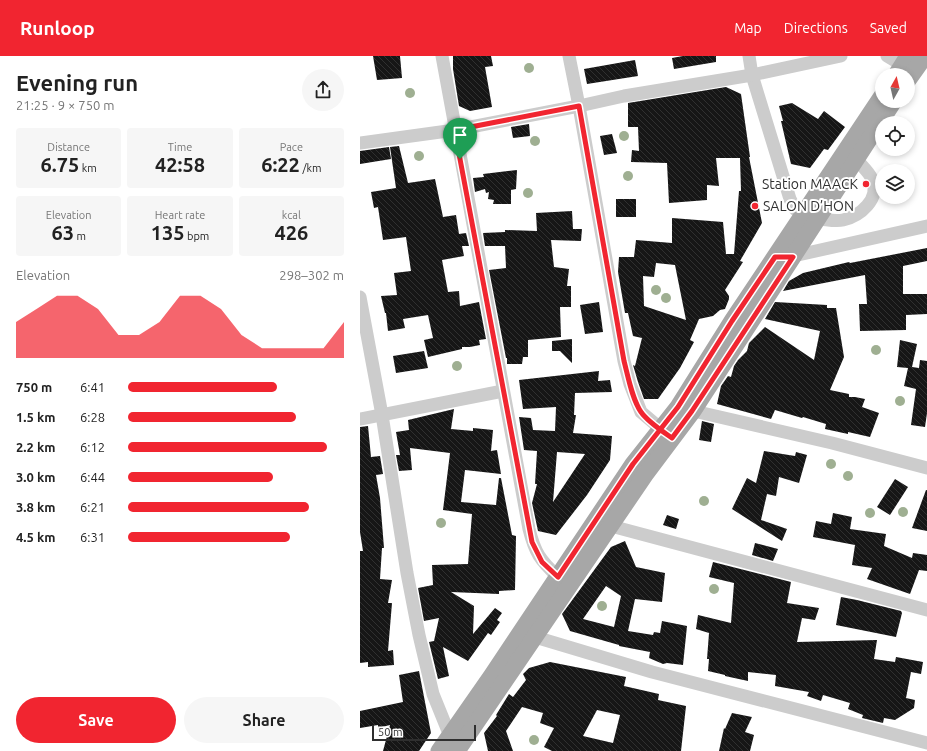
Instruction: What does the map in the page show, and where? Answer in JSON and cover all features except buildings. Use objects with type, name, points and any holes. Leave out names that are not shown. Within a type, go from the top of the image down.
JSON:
[{"type":"main road","points":[[906,68],[926,56]]},
{"type":"main road","points":[[439,751],[455,746],[535,636],[611,526],[645,475],[666,434],[793,257],[810,217],[875,108]]},
{"type":"main road","points":[[685,409],[732,321],[775,257],[810,217],[856,160],[889,108]]},
{"type":"main road","points":[[455,746],[558,577],[633,464],[666,434]]},
{"type":"street","points":[[442,56],[532,542],[542,562],[558,577]]},
{"type":"street","points":[[569,56],[624,361],[641,412],[666,434]]},
{"type":"street","points":[[749,56],[752,75],[790,199],[795,209],[810,217],[841,220],[857,215],[868,205],[872,196],[874,184],[856,160]]},
{"type":"street","points":[[360,143],[455,130],[667,88],[752,75],[841,56]]},
{"type":"street","points":[[887,56],[903,68]]},
{"type":"street","points":[[775,257],[793,257],[927,226]]},
{"type":"street","points":[[360,297],[382,415],[407,573],[419,635],[433,694],[455,746]]},
{"type":"street","points":[[360,419],[503,391]]},
{"type":"street","points":[[685,409],[832,443],[927,468]]},
{"type":"street","points":[[611,526],[927,610]]},
{"type":"street","points":[[535,636],[652,672],[927,743]]},
{"type":"place","name":"Station MAACK","points":[[866,184]]},
{"type":"place","name":"SALON D’HON","points":[[755,206]]},
{"type":"route","points":[[460,159],[455,130],[579,106],[624,361],[630,384],[641,412],[660,429],[672,438],[692,411],[793,257],[775,257],[732,321],[678,407],[660,429],[633,464],[558,577],[542,562],[532,542],[460,159]]}]
